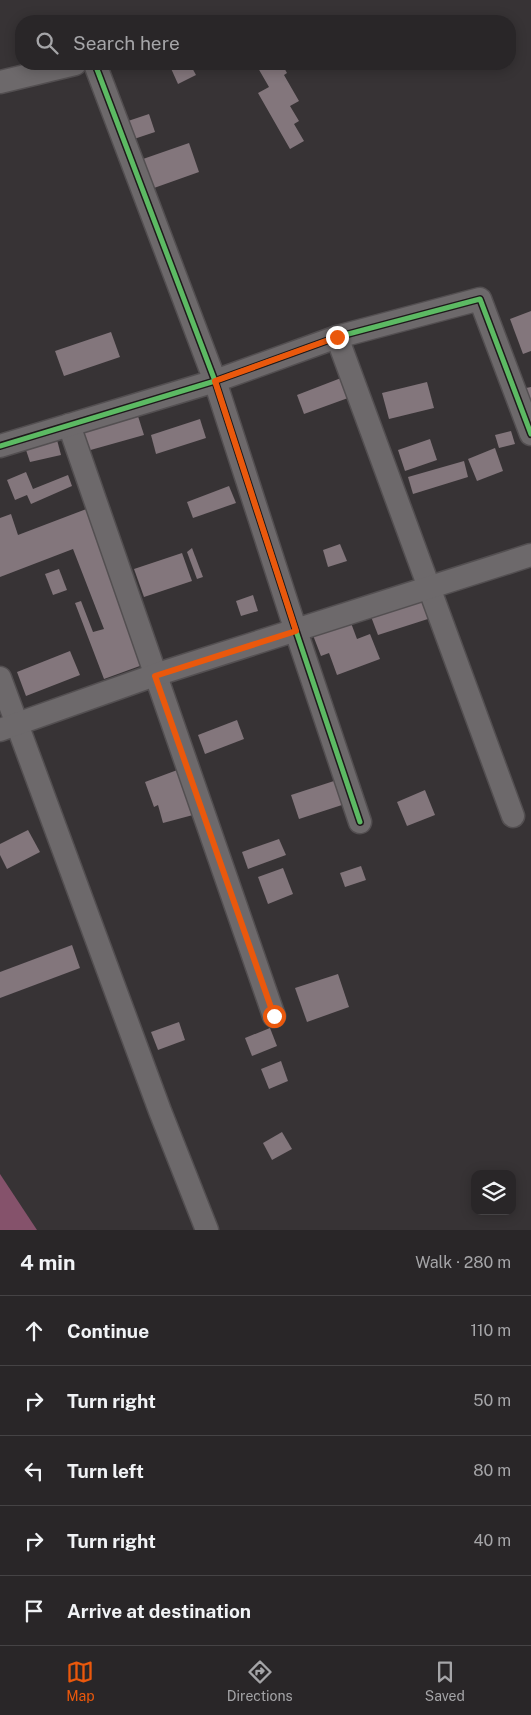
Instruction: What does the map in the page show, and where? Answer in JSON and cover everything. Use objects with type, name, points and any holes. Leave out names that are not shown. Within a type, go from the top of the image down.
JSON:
[{"type":"street","points":[[0,82],[50,70]]},
{"type":"street","points":[[98,70],[215,381],[360,822]]},
{"type":"street","points":[[0,446],[215,381],[337,337],[480,300],[531,434]]},
{"type":"street","points":[[337,337],[513,816]]},
{"type":"street","points":[[69,425],[274,1016]]},
{"type":"street","points":[[8,727],[155,676],[531,555]]},
{"type":"street","points":[[0,678],[8,727],[207,1230]]},
{"type":"shaded area","points":[[0,1174],[37,1230],[0,1230]]},
{"type":"building","points":[[172,70],[193,70],[196,75],[178,84]]},
{"type":"building","points":[[259,70],[285,70],[287,73],[284,75],[299,101],[290,106],[299,121],[294,124],[304,141],[290,149],[258,93],[269,87]]},
{"type":"building","points":[[149,114],[155,132],[134,139],[128,121]]},
{"type":"building","points":[[189,143],[199,172],[154,188],[143,159]]},
{"type":"building","points":[[531,311],[531,351],[523,354],[510,319]]},
{"type":"building","points":[[111,332],[120,357],[64,376],[55,351]]},
{"type":"building","points":[[341,378],[348,398],[304,414],[297,395]]},
{"type":"building","points":[[427,382],[434,408],[389,419],[382,393]]},
{"type":"building","points":[[531,387],[531,405],[530,405],[526,388]]},
{"type":"building","points":[[137,413],[144,435],[87,451],[81,428]]},
{"type":"building","points":[[200,419],[206,438],[156,454],[151,435]]},
{"type":"building","points":[[511,431],[515,444],[499,448],[495,435]]},
{"type":"building","points":[[56,436],[61,455],[30,462],[24,444]]},
{"type":"building","points":[[430,439],[437,460],[405,471],[398,450]]},
{"type":"building","points":[[495,448],[503,471],[477,481],[468,459]]},
{"type":"building","points":[[464,461],[468,477],[413,494],[408,477]]},
{"type":"building","points":[[26,472],[33,489],[68,475],[72,486],[31,504],[27,495],[15,500],[7,480]]},
{"type":"building","points":[[229,486],[236,503],[193,518],[187,502]]},
{"type":"building","points":[[89,508],[148,663],[104,679],[75,603],[81,601],[93,632],[104,629],[73,549],[0,577],[0,518],[11,514],[18,535]]},
{"type":"building","points":[[340,544],[347,561],[328,567],[323,550]]},
{"type":"building","points":[[192,548],[203,577],[197,579],[187,552]]},
{"type":"building","points":[[182,553],[192,581],[144,597],[134,569]]},
{"type":"building","points":[[59,569],[67,590],[53,595],[45,574]]},
{"type":"building","points":[[253,595],[258,611],[241,616],[236,601]]},
{"type":"building","points":[[423,597],[431,618],[378,635],[370,614]]},
{"type":"building","points":[[348,615],[357,639],[370,634],[380,659],[337,675],[329,653],[321,656],[311,630]]},
{"type":"building","points":[[70,651],[80,675],[26,696],[17,672]]},
{"type":"building","points":[[237,720],[244,739],[205,754],[198,735]]},
{"type":"building","points":[[180,769],[193,815],[163,823],[158,805],[154,807],[145,782]]},
{"type":"building","points":[[337,780],[345,804],[299,819],[291,795]]},
{"type":"building","points":[[425,790],[435,815],[407,826],[397,802]]},
{"type":"building","points":[[28,830],[40,852],[7,869],[0,855],[0,844]]},
{"type":"building","points":[[279,839],[286,855],[248,869],[242,852]]},
{"type":"building","points":[[361,866],[366,880],[345,887],[340,873]]},
{"type":"building","points":[[283,868],[293,894],[268,904],[258,877]]},
{"type":"building","points":[[72,945],[80,968],[0,998],[0,972]]},
{"type":"building","points":[[338,974],[349,1007],[307,1022],[295,988]]},
{"type":"building","points":[[179,1022],[185,1040],[158,1050],[151,1032]]},
{"type":"building","points":[[270,1028],[277,1046],[252,1056],[245,1038]]},
{"type":"building","points":[[281,1061],[288,1081],[269,1089],[261,1069]]},
{"type":"building","points":[[282,1132],[292,1149],[272,1160],[263,1143]]},
{"type":"cycle path","points":[[97,70],[215,381],[360,822]]},
{"type":"cycle path","points":[[0,446],[215,381],[337,337],[480,299],[531,434]]},
{"type":"route","points":[[274,1016],[155,676],[296,631],[215,381],[337,337]]}]
